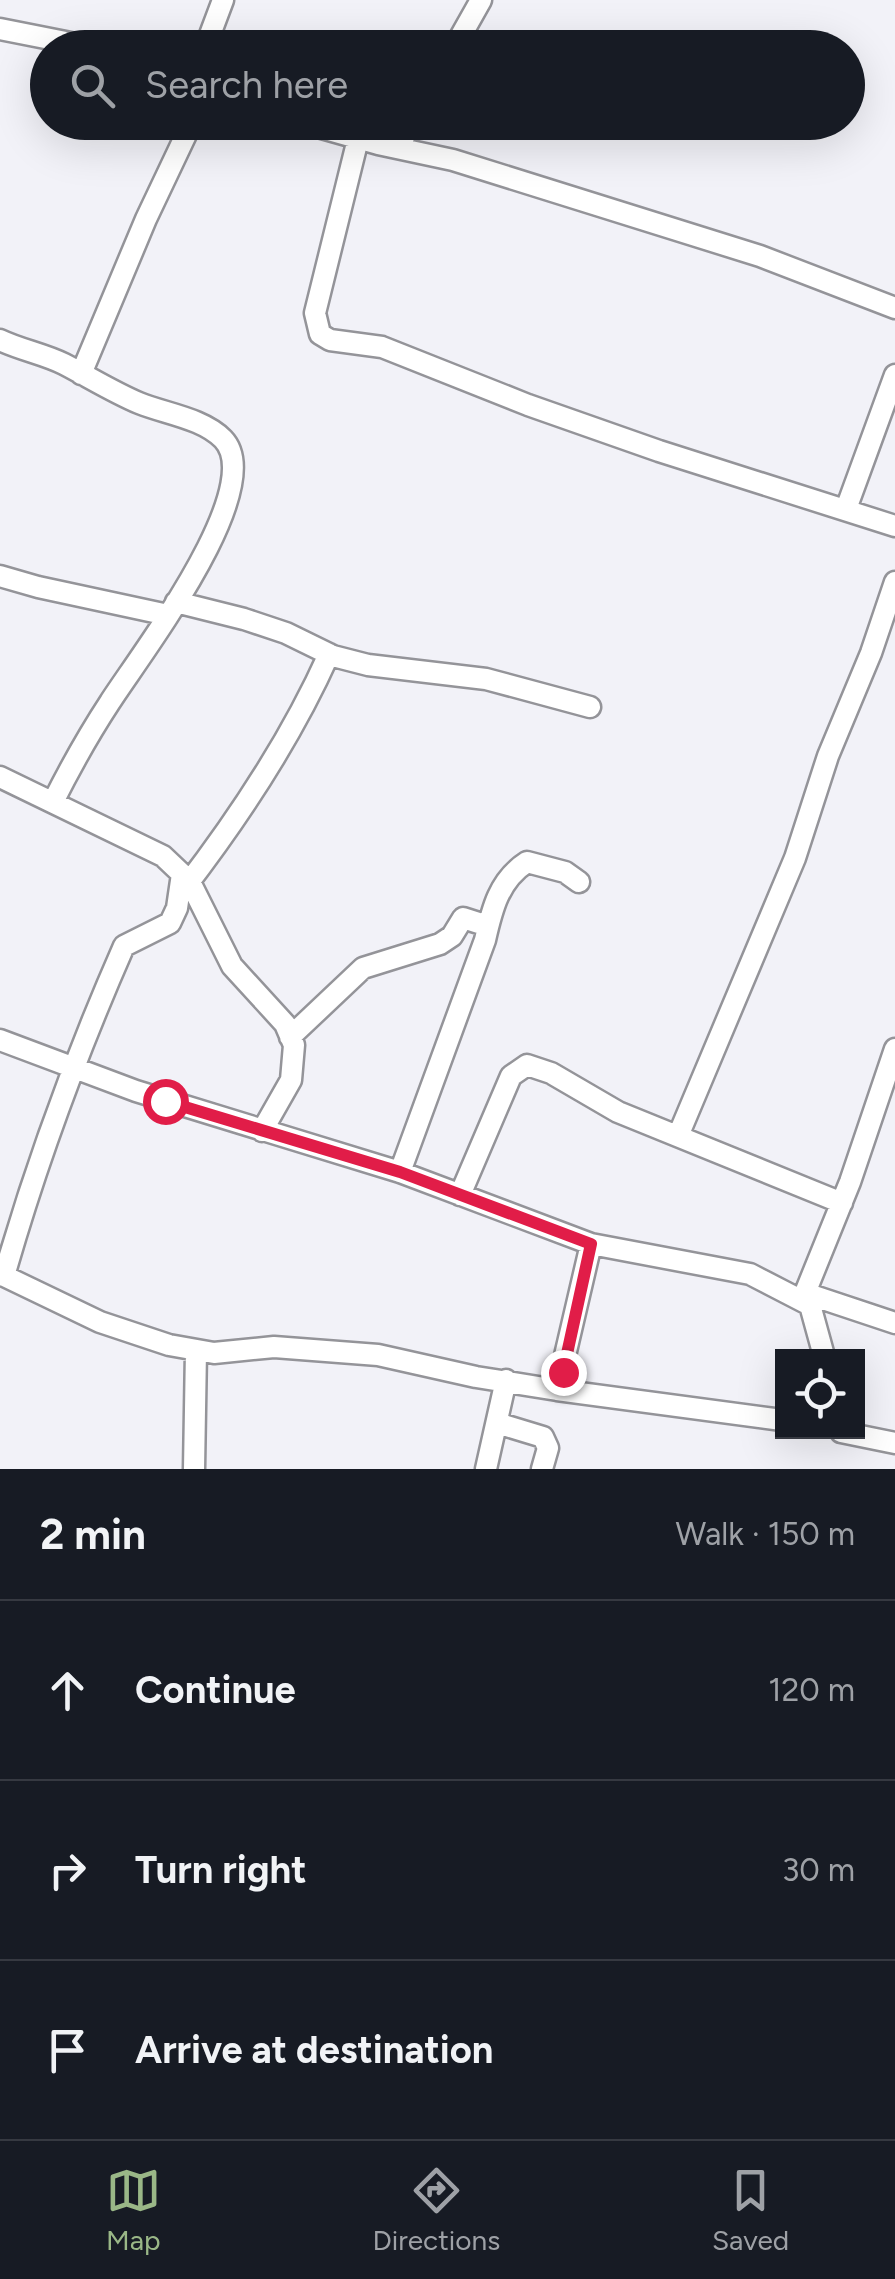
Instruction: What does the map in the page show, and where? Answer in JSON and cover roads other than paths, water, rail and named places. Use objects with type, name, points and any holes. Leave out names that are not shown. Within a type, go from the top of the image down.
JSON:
[{"type":"street","points":[[211,30],[222,0]]},
{"type":"street","points":[[464,30],[481,0]]},
{"type":"street","points":[[0,29],[30,35]]},
{"type":"street","points":[[80,374],[183,140]]},
{"type":"street","points":[[358,140],[315,312],[320,334],[330,340],[382,347],[640,445],[895,526]]},
{"type":"street","points":[[362,140],[453,160],[760,256],[895,308]]},
{"type":"street","points":[[398,148],[402,140]]},
{"type":"street","points":[[0,340],[62,362],[138,403],[202,425],[225,441],[233,463],[231,491],[212,540],[110,702],[53,802]]},
{"type":"street","points":[[846,508],[895,375]]},
{"type":"street","points":[[0,576],[38,588],[244,618],[329,654],[368,665],[486,679],[590,707]]},
{"type":"street","points":[[678,1136],[794,858],[828,756],[871,653],[895,582]]},
{"type":"street","points":[[329,654],[304,709],[256,790],[185,888],[170,924],[124,946],[28,1194],[2,1275],[100,1322],[169,1345],[214,1353],[274,1347],[378,1354],[557,1390],[775,1419]]},
{"type":"street","points":[[0,777],[163,856],[182,874],[185,888],[232,966],[285,1024],[290,1037],[294,1062],[291,1080],[262,1132]]},
{"type":"street","points":[[400,1172],[494,905],[507,879],[527,862],[564,872],[580,882]]},
{"type":"street","points":[[290,1037],[363,968],[440,944],[452,936],[463,918],[488,926]]},
{"type":"street","points":[[0,1040],[262,1132],[400,1172],[591,1244],[703,1262],[750,1274],[804,1296],[895,1323]]},
{"type":"street","points":[[804,1296],[842,1203],[895,1049]]},
{"type":"street","points":[[460,1195],[511,1076],[527,1066],[551,1072],[618,1112],[842,1203]]},
{"type":"street","points":[[557,1390],[591,1244]]},
{"type":"street","points":[[804,1296],[815,1316],[822,1349]]},
{"type":"street","points":[[194,1469],[196,1350]]},
{"type":"street","points":[[486,1469],[506,1380]]},
{"type":"street","points":[[497,1422],[543,1437],[548,1448],[542,1469]]},
{"type":"street","points":[[865,1437],[895,1443]]}]
